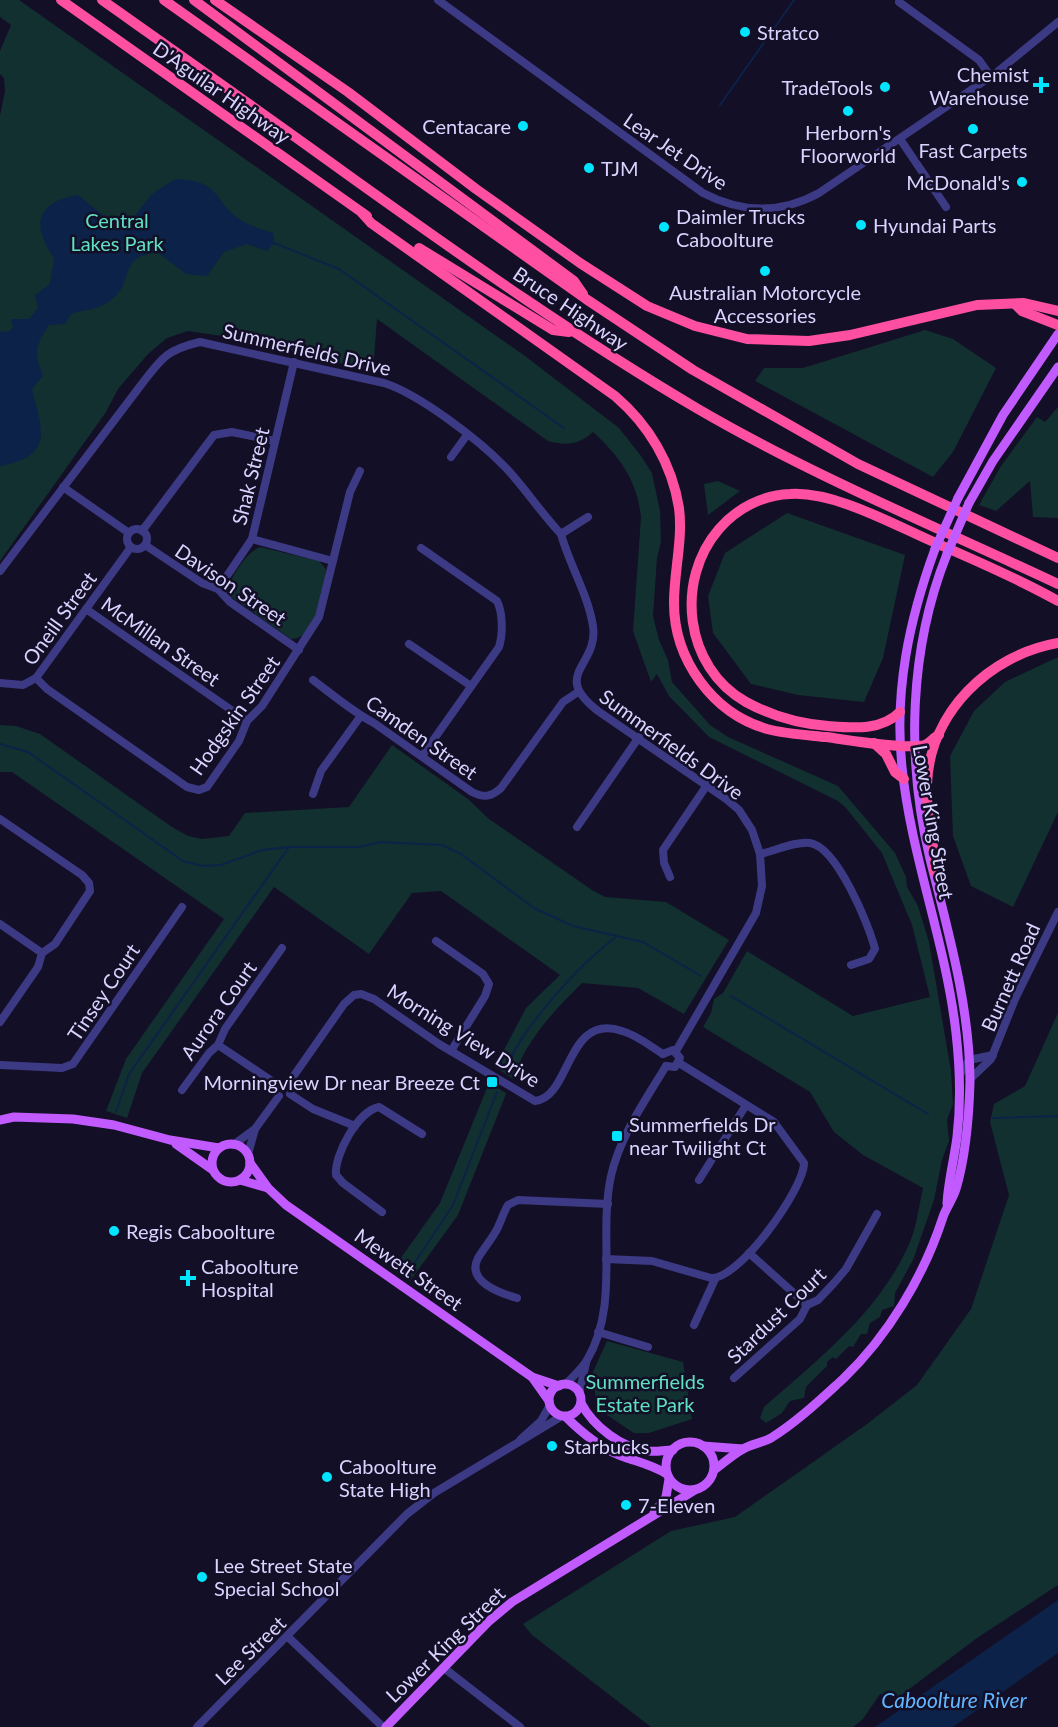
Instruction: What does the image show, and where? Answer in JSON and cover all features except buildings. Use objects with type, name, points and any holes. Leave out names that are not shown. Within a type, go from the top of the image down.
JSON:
[{"type":"highway","name":"D'Aguilar Highway","points":[[61,0],[362,213]]},
{"type":"highway","name":"Bruce Highway","points":[[102,0],[572,332],[701,411],[793,460],[901,513],[1058,584]]},
{"type":"highway","name":"Bruce Highway","points":[[164,0],[586,299],[693,370],[813,440],[934,502],[1058,558]]},
{"type":"highway","points":[[194,0],[574,281],[586,299]]},
{"type":"highway","points":[[215,0],[348,92],[476,189],[580,263],[632,297],[677,320],[712,332],[747,339],[808,340],[850,335],[967,306],[1024,303],[1058,311]]},
{"type":"highway","points":[[362,213],[553,330],[572,332]]},
{"type":"highway","points":[[362,213],[371,223],[615,396],[650,435],[670,475],[679,508],[680,548],[674,601],[676,628],[687,660],[704,688],[736,714],[760,727],[777,731],[874,743],[916,745],[928,744],[939,735]]},
{"type":"highway","points":[[1015,304],[1022,310],[1058,325]]},
{"type":"highway","points":[[900,712],[888,723],[874,726],[839,727],[809,724],[745,702],[718,678],[704,659],[695,635],[691,595],[695,572],[703,552],[714,535],[732,516],[768,497],[791,493],[817,495],[876,517],[957,552],[1058,601]]},
{"type":"highway","points":[[935,872],[928,823],[927,783],[931,758],[939,735],[957,703],[989,671],[1029,650],[1058,643]]},
{"type":"highway","points":[[874,743],[888,756],[896,772],[904,779]]},
{"type":"main road","name":"Lower King Street","points":[[714,1470],[743,1449],[769,1439],[783,1429],[844,1378],[864,1356],[884,1332],[914,1284],[932,1247],[946,1207],[957,1136],[960,1074],[950,990],[904,779],[900,744],[900,712],[908,635],[935,549],[958,498],[995,428],[1058,334]]},
{"type":"main road","name":"Lower King Street","points":[[946,1207],[955,1192],[960,1172],[968,1125],[970,1079],[962,1004],[924,827],[916,745],[916,693],[921,650],[932,598],[946,554],[969,503],[993,460],[1058,367]]},
{"type":"main road","points":[[0,1113],[14,1118]]},
{"type":"main road","points":[[0,1120],[14,1118],[74,1119],[219,1148],[233,1144],[249,1159],[247,1173],[240,1180],[225,1181],[170,1140]]},
{"type":"main road","points":[[213,1170],[213,1158],[219,1148]]},
{"type":"main road","name":"Mewett Street","points":[[249,1159],[268,1188],[286,1205],[532,1377],[563,1385]]},
{"type":"main road","name":"Mewett Street","points":[[240,1180],[268,1188]]},
{"type":"main road","name":"Mewett Street","points":[[532,1377],[549,1403]]},
{"type":"main road","points":[[563,1385],[574,1387],[598,1425],[632,1447],[649,1451],[673,1450],[690,1442],[703,1446],[712,1456],[714,1470],[707,1483],[695,1490],[683,1489],[668,1476],[643,1461],[623,1457],[603,1447],[564,1416],[554,1413],[549,1403],[553,1390],[563,1385]]},
{"type":"main road","points":[[564,1416],[578,1410],[580,1398]]},
{"type":"main road","name":"Lower King Street","points":[[703,1446],[743,1449]]},
{"type":"main road","points":[[654,1513],[666,1497],[667,1461],[673,1450]]},
{"type":"main road","name":"Lower King Street","points":[[384,1727],[488,1622],[512,1602],[695,1490]]},
{"type":"street","name":"Lear Jet Drive","points":[[438,0],[698,189],[734,206],[767,210],[805,201],[991,76],[1058,22]]},
{"type":"street","points":[[899,2],[977,58],[991,76]]},
{"type":"street","points":[[900,139],[946,207]]},
{"type":"street","name":"Summerfields Drive","points":[[0,571],[161,359],[176,347],[200,342],[396,387],[467,435],[505,467],[551,525],[561,534],[563,545],[577,574],[593,624],[592,642],[578,676],[578,692],[598,711],[639,737],[739,810],[752,831],[760,854],[762,886],[756,913],[676,1051]]},
{"type":"street","name":"Shak Street","points":[[218,589],[252,539],[294,362]]},
{"type":"street","points":[[142,531],[214,435],[232,432],[275,441]]},
{"type":"street","points":[[451,457],[467,435]]},
{"type":"street","name":"Hodgskin Street","points":[[36,678],[47,689],[193,790],[204,789],[211,783],[239,741],[247,721],[262,706],[319,617],[350,492],[360,471]]},
{"type":"street","points":[[63,487],[129,534]]},
{"type":"street","points":[[561,534],[588,517]]},
{"type":"street","points":[[136,529],[142,531],[146,536],[145,545],[140,548],[131,548],[127,539],[129,534],[136,529]]},
{"type":"street","points":[[252,539],[333,561]]},
{"type":"street","name":"Davison Street","points":[[145,545],[202,583],[218,589],[230,602],[299,650]]},
{"type":"street","name":"Oneill Street","points":[[0,683],[23,685],[36,678],[131,548]]},
{"type":"street","points":[[421,548],[494,598],[499,605],[501,642],[422,756]]},
{"type":"street","name":"McMillan Street","points":[[86,609],[247,721]]},
{"type":"street","points":[[409,644],[471,686]]},
{"type":"street","name":"Camden Street","points":[[313,680],[349,705],[360,717],[422,756],[472,792],[483,797],[492,796],[501,788],[563,702],[578,692]]},
{"type":"street","points":[[314,794],[321,771],[360,717]]},
{"type":"street","points":[[577,827],[639,737]]},
{"type":"street","points":[[670,876],[664,863],[663,850],[707,785]]},
{"type":"street","points":[[0,819],[82,875],[89,883],[86,899],[55,944],[42,953],[38,967],[0,1022]]},
{"type":"street","points":[[760,854],[805,843],[823,849],[847,882],[874,949],[868,959],[851,965]]},
{"type":"street","name":"Tinsey Court","points":[[0,1065],[62,1068],[73,1064],[182,907]]},
{"type":"street","name":"Burnett Road","points":[[970,1079],[993,1055],[1015,999],[1058,912]]},
{"type":"street","points":[[0,924],[42,953]]},
{"type":"street","points":[[436,941],[483,974],[489,984],[485,996],[451,1052]]},
{"type":"street","name":"Aurora Court","points":[[182,1090],[209,1053],[219,1044],[225,1029],[282,948]]},
{"type":"street","name":"Morning View Drive","points":[[288,1084],[344,1004],[354,995],[361,994],[374,999],[451,1052],[535,1101],[549,1094],[580,1043],[594,1032],[612,1028],[622,1030],[663,1054]]},
{"type":"street","points":[[219,1044],[278,1085],[288,1084],[290,1094],[313,1109],[355,1126]]},
{"type":"street","points":[[668,1050],[676,1051],[680,1058],[679,1063],[675,1067],[666,1066],[663,1062],[663,1054],[668,1050]]},
{"type":"street","name":"Burnett Road","points":[[969,1060],[993,1055]]},
{"type":"street","points":[[960,1074],[969,1060]]},
{"type":"street","points":[[606,1259],[652,1261],[715,1279],[724,1275],[749,1253],[788,1200],[802,1176],[804,1163],[780,1128],[679,1063]]},
{"type":"street","points":[[580,1398],[586,1361],[598,1332],[605,1293],[611,1176],[620,1148],[666,1066]]},
{"type":"street","points":[[278,1085],[276,1090],[279,1096]]},
{"type":"street","points":[[279,1096],[284,1097],[290,1094]]},
{"type":"street","points":[[233,1144],[255,1130],[279,1096]]},
{"type":"street","points":[[699,1180],[746,1105]]},
{"type":"street","points":[[382,1212],[342,1183],[336,1175],[338,1162],[355,1126],[368,1113],[379,1107],[422,1134]]},
{"type":"street","points":[[249,1159],[255,1130]]},
{"type":"street","points":[[517,1298],[493,1289],[479,1278],[475,1270],[478,1258],[497,1230],[508,1205],[518,1200],[608,1204]]},
{"type":"street","name":"Stardust Court","points":[[734,1378],[800,1319],[807,1305],[820,1298],[846,1269],[877,1214]]},
{"type":"street","points":[[749,1253],[807,1305]]},
{"type":"street","points":[[694,1325],[715,1279]]},
{"type":"street","points":[[598,1332],[648,1347]]},
{"type":"street","points":[[563,1385],[586,1361]]},
{"type":"street","name":"Lee Street","points":[[197,1727],[407,1514],[434,1492],[521,1439],[541,1421],[549,1403]]},
{"type":"street","name":"Lee Street","points":[[521,1439],[528,1438],[564,1416]]},
{"type":"street","points":[[288,1637],[384,1727]]},
{"type":"street","points":[[444,1668],[520,1727]]},
{"type":"green space","name":"Central Lakes Park","points":[[0,0],[19,0],[525,356],[619,428],[652,473],[660,511],[661,542],[657,558],[653,616],[659,640],[668,660],[672,682],[710,725],[728,737],[838,786],[895,853],[906,877],[907,887],[918,906],[929,942],[951,1071],[953,1104],[947,1120],[949,1141],[942,1160],[934,1200],[913,1260],[895,1293],[894,1306],[882,1310],[880,1317],[870,1323],[867,1334],[861,1334],[853,1347],[849,1346],[836,1359],[833,1357],[827,1362],[827,1366],[806,1387],[804,1398],[790,1401],[782,1413],[766,1423],[760,1418],[764,1407],[827,1352],[883,1290],[910,1242],[923,1188],[863,1155],[834,1132],[810,1092],[703,1027],[711,1013],[714,999],[723,993],[747,951],[853,1016],[930,997],[912,925],[882,853],[838,801],[709,737],[669,696],[657,674],[651,682],[633,631],[641,517],[639,504],[626,470],[603,441],[593,432],[582,440],[572,443],[561,444],[548,441],[377,319],[373,371],[242,339],[188,331],[167,338],[148,354],[118,389],[106,412],[0,561],[0,116],[5,91],[4,78],[0,74],[0,51],[11,25],[0,17]]},
{"type":"green space","points":[[925,330],[953,339],[996,368],[953,452],[933,477],[755,381],[764,368],[803,368]]},
{"type":"green space","points":[[1058,407],[1058,518],[1033,517],[1030,481],[996,511],[979,505],[1001,466],[1037,417],[1045,422]]},
{"type":"green space","points":[[718,481],[740,491],[708,515],[704,484]]},
{"type":"green space","points":[[787,513],[905,555],[883,658],[864,702],[798,695],[751,684],[713,633],[708,596],[725,553]]},
{"type":"green space","points":[[260,547],[319,561],[326,569],[317,612],[312,623],[299,637],[291,639],[230,596],[227,588],[237,570],[249,554]]},
{"type":"green space","points":[[1058,657],[1058,812],[1013,907],[971,886],[953,836],[950,756],[974,711],[1005,682]]},
{"type":"green space","points":[[0,725],[16,726],[40,734],[172,827],[188,836],[202,839],[229,836],[245,813],[349,807],[392,745],[468,799],[489,819],[592,890],[605,897],[666,902],[729,940],[684,1014],[638,988],[582,983],[533,1039],[513,1079],[495,1067],[526,1008],[560,975],[441,891],[412,893],[369,954],[274,887],[142,1073],[127,1118],[106,1111],[126,1059],[224,919],[12,772],[0,772]]},
{"type":"green space","points":[[1058,1013],[1058,1585],[977,1638],[896,1699],[880,1694],[863,1719],[853,1727],[651,1727],[532,1635],[523,1624],[671,1531],[735,1517],[867,1424],[917,1385],[971,1309],[1009,1195],[990,1122],[994,1104],[1025,1086]]},
{"type":"green space","points":[[489,1083],[506,1093],[458,1215],[410,1281],[393,1269],[440,1203]]},
{"type":"green space","name":"Summerfields Estate Park","points":[[607,1341],[683,1362],[692,1419],[649,1433],[634,1433],[607,1415],[596,1403],[593,1372]]},
{"type":"water","points":[[175,179],[191,180],[210,189],[235,216],[273,233],[274,243],[267,251],[247,244],[224,252],[207,276],[186,274],[157,252],[144,255],[131,265],[118,293],[107,303],[97,308],[71,314],[65,324],[49,325],[37,349],[43,376],[32,389],[41,428],[37,448],[30,455],[18,461],[0,466],[0,332],[10,331],[13,326],[11,319],[29,319],[38,308],[35,295],[50,284],[54,258],[42,235],[40,225],[46,209],[64,198],[78,195],[109,220],[133,218],[152,194]]},
{"type":"water","name":"Caboolture River","points":[[1058,1600],[1058,1653],[953,1727],[875,1727]]},
{"type":"waterway","points":[[720,105],[794,0]]},
{"type":"waterway","points":[[274,243],[339,269],[564,428]]},
{"type":"waterway","points":[[0,744],[28,752],[183,861],[202,866],[221,865],[262,850],[289,847],[359,847],[381,842],[442,845],[461,854],[534,908],[573,926],[643,942],[701,976]]},
{"type":"waterway","points":[[116,1112],[129,1074],[289,847]]},
{"type":"waterway","points":[[506,1070],[513,1054],[537,1017],[569,980],[615,938]]},
{"type":"waterway","points":[[731,996],[928,1114]]},
{"type":"waterway","points":[[408,1273],[453,1205],[497,1092]]},
{"type":"waterway","points":[[993,1118],[1058,1116]]},
{"type":"place","name":"Stratco","points":[[745,32]]},
{"type":"place","name":"Chemist Warehouse","points":[[1041,85]]},
{"type":"place","name":"TradeTools","points":[[885,87]]},
{"type":"place","name":"Herborn's Floorworld","points":[[848,111]]},
{"type":"place","name":"Centacare","points":[[523,126]]},
{"type":"place","name":"Fast Carpets","points":[[973,129]]},
{"type":"place","name":"TJM","points":[[589,168]]},
{"type":"place","name":"McDonald's","points":[[1022,182]]},
{"type":"place","name":"Hyundai Parts","points":[[861,225]]},
{"type":"place","name":"Daimler Trucks Caboolture","points":[[664,227]]},
{"type":"place","name":"Australian Motorcycle Accessories","points":[[765,271]]},
{"type":"place","name":"Morningview Dr near Breeze Ct","points":[[492,1082]]},
{"type":"place","name":"Summerfields Dr near Twilight Ct","points":[[617,1136]]},
{"type":"place","name":"Regis Caboolture","points":[[114,1231]]},
{"type":"place","name":"Caboolture Hospital","points":[[188,1278]]},
{"type":"place","name":"Starbucks","points":[[552,1446]]},
{"type":"place","name":"Caboolture State High","points":[[327,1477]]},
{"type":"place","name":"7-Eleven","points":[[626,1505]]},
{"type":"place","name":"Lee Street State Special School","points":[[202,1577]]}]
